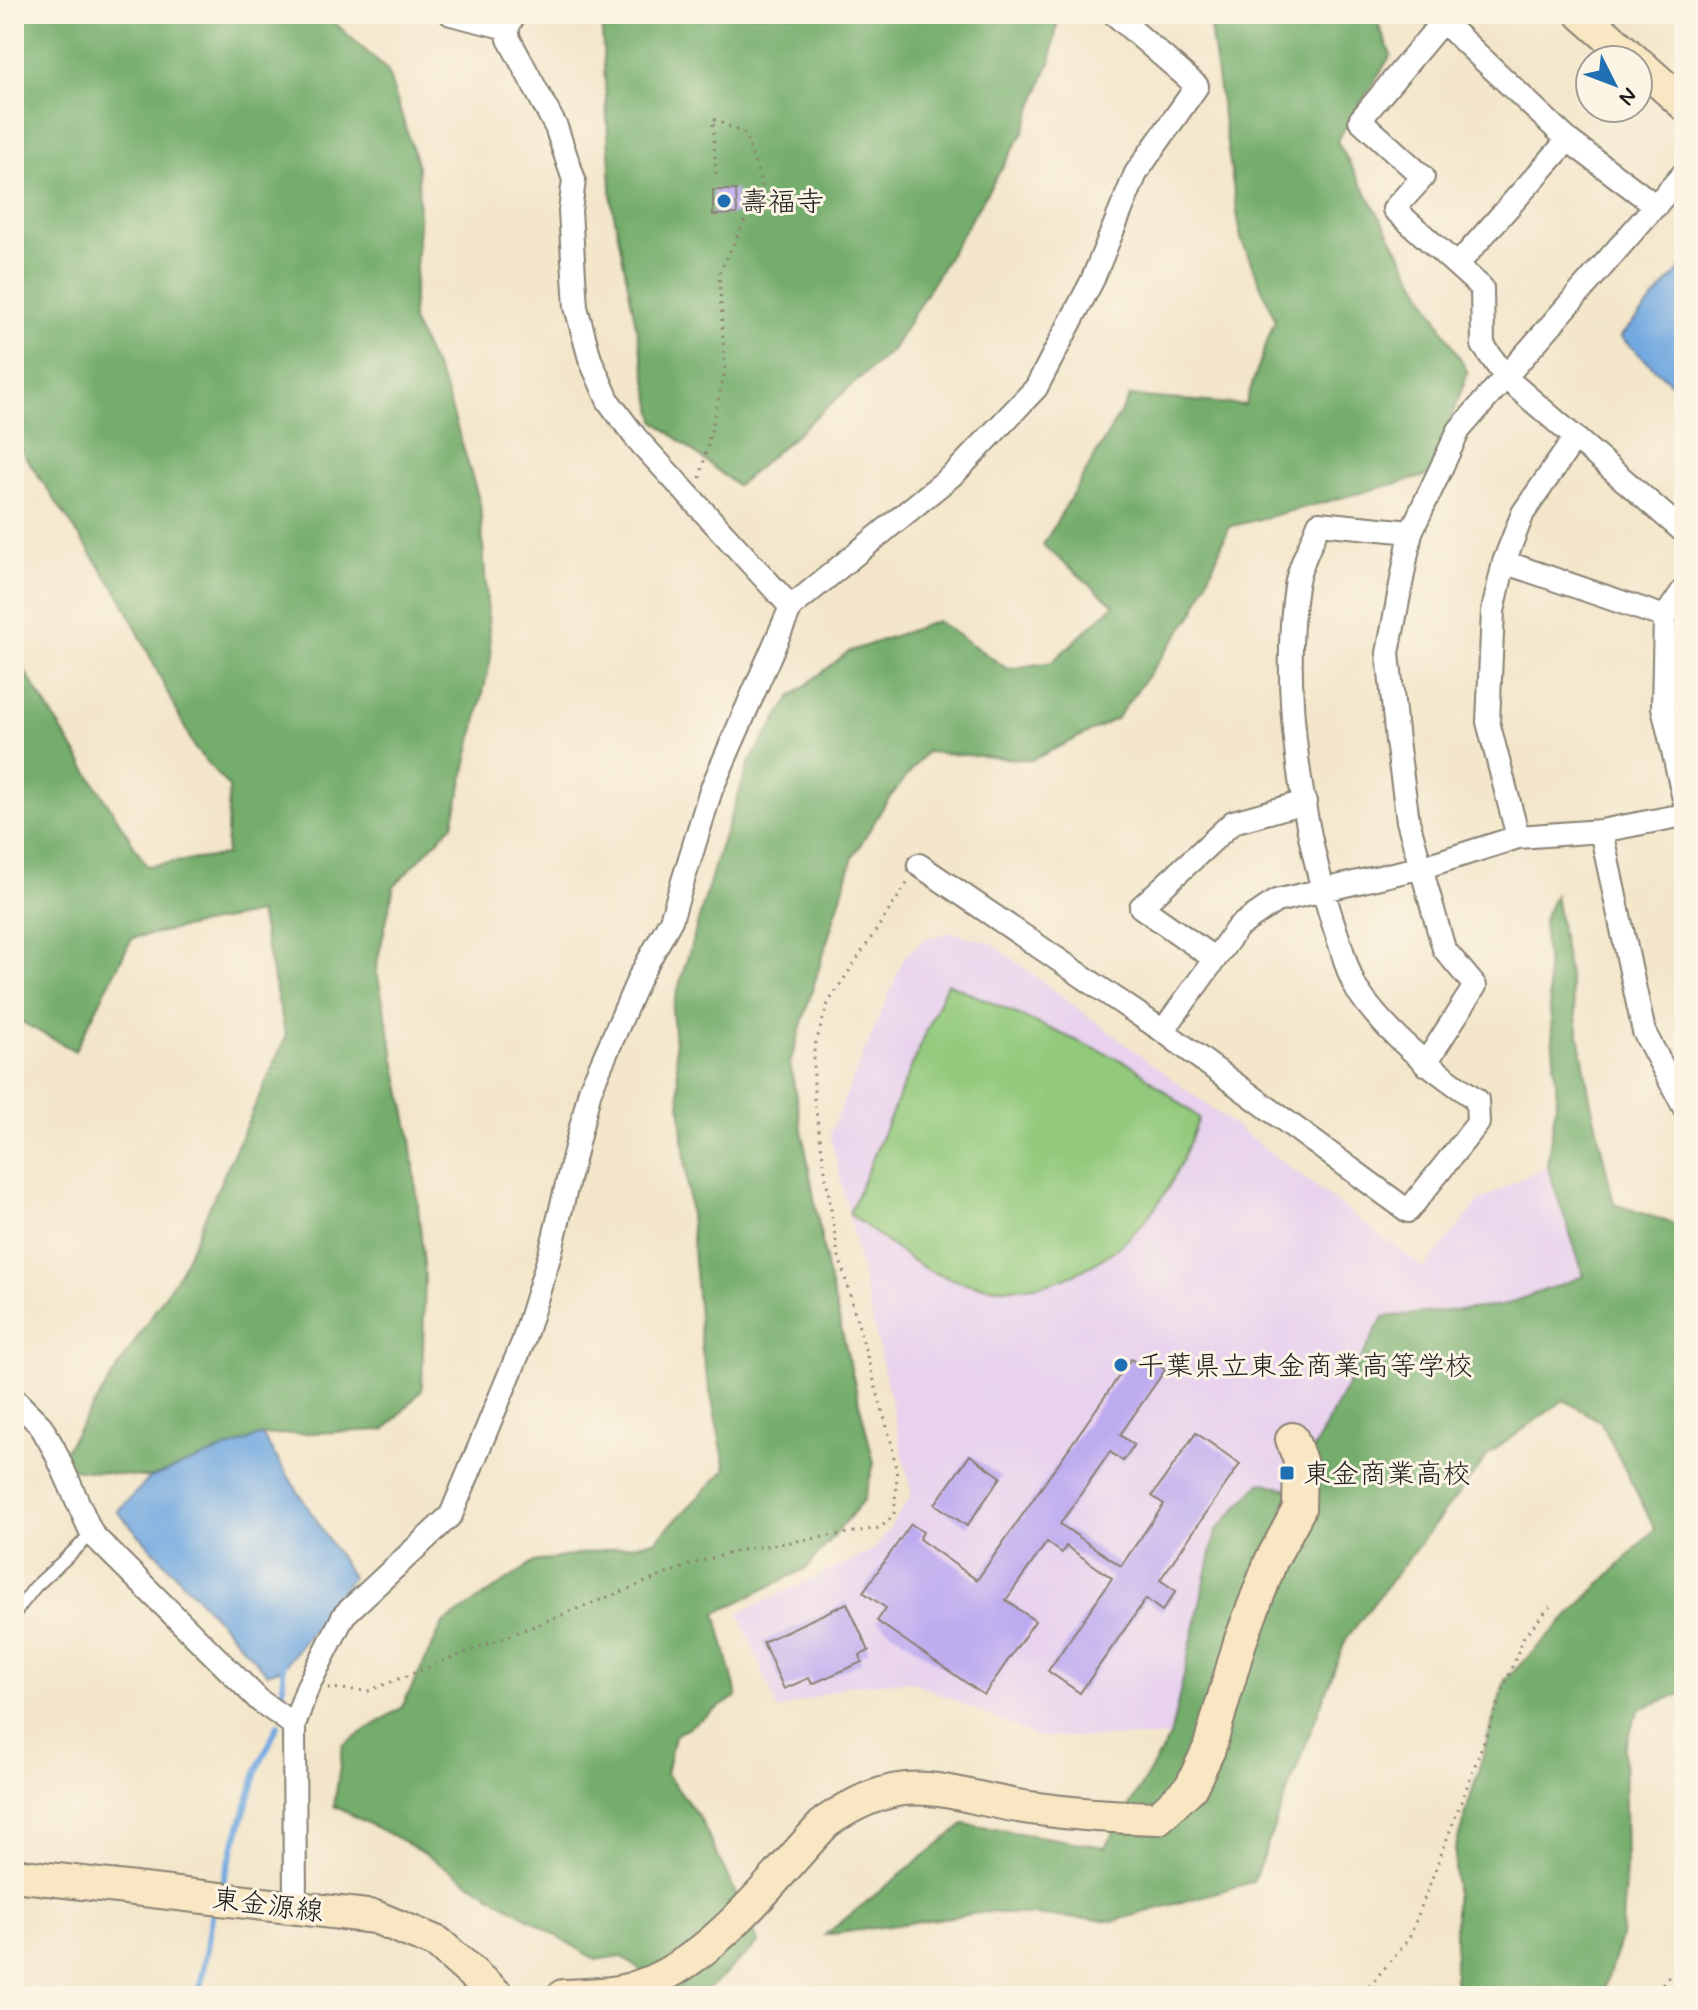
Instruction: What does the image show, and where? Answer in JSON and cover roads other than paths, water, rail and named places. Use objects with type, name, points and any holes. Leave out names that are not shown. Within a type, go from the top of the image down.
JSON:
[{"type":"street","points":[[451,14],[511,21],[509,39],[556,127],[574,180],[570,211],[576,307],[590,359],[609,402],[636,438],[791,607]]},
{"type":"street","points":[[295,1906],[294,1725],[308,1686],[344,1615],[451,1515],[523,1342],[550,1254],[590,1090],[640,976],[671,920],[711,790],[791,607],[956,472],[1045,375],[1092,281],[1136,173],[1197,86],[1114,14]]},
{"type":"street","points":[[1582,14],[1616,44]]},
{"type":"street","points":[[1656,206],[1568,140],[1438,18],[1360,120],[1423,177],[1394,209],[1482,288],[1483,345],[1506,378],[1684,532]]},
{"type":"street","points":[[1654,78],[1684,104]]},
{"type":"street","points":[[1458,264],[1568,140]]},
{"type":"street","points":[[1425,1064],[1475,986],[1444,949],[1408,821],[1388,653],[1411,532],[1459,430],[1684,173]]},
{"type":"street","points":[[1518,837],[1488,722],[1493,611],[1504,562],[1523,513],[1575,438]]},
{"type":"street","points":[[919,865],[1163,1031],[1408,1211],[1478,1123],[1477,1100],[1425,1064],[1384,1025],[1355,987],[1322,891],[1305,802],[1291,696],[1296,584],[1319,523],[1411,532]]},
{"type":"street","points":[[1504,562],[1665,617]]},
{"type":"street","points":[[1684,589],[1665,617],[1663,707],[1684,799]]},
{"type":"street","points":[[1215,959],[1141,907],[1233,822],[1305,802]]},
{"type":"street","points":[[1163,1031],[1238,927],[1276,901],[1423,867],[1518,837],[1601,831],[1684,815]]},
{"type":"street","points":[[1601,831],[1644,1032],[1683,1103]]},
{"type":"street","points":[[14,1399],[47,1437],[92,1534],[260,1701],[294,1725]]},
{"type":"street","points":[[563,1996],[620,1992],[681,1967],[714,1940],[826,1822],[843,1810],[892,1790],[926,1786],[1028,1808],[1108,1817],[1158,1818],[1191,1787],[1209,1749],[1240,1642],[1271,1561],[1299,1509],[1300,1461],[1292,1439]]},
{"type":"street","name":"東金源線","points":[[14,1875],[375,1917],[438,1943],[498,1996]]},
{"type":"lane","points":[[14,1614],[35,1587],[92,1534]]},
{"type":"water","points":[[1684,265],[1684,395],[1620,337]]},
{"type":"water","points":[[262,1435],[352,1577],[283,1668],[267,1673],[117,1511],[150,1478]]},
{"type":"waterway","points":[[283,1661],[283,1704]]},
{"type":"waterway","points":[[221,1888],[258,1768],[278,1725]]},
{"type":"waterway","points":[[199,1996],[213,1910]]},
{"type":"place","name":"壽福寺","points":[[724,201]]},
{"type":"place","name":"千葉県立東金商業高等学校","points":[[1121,1365]]},
{"type":"place","name":"東金商業高校","points":[[1287,1473]]}]
